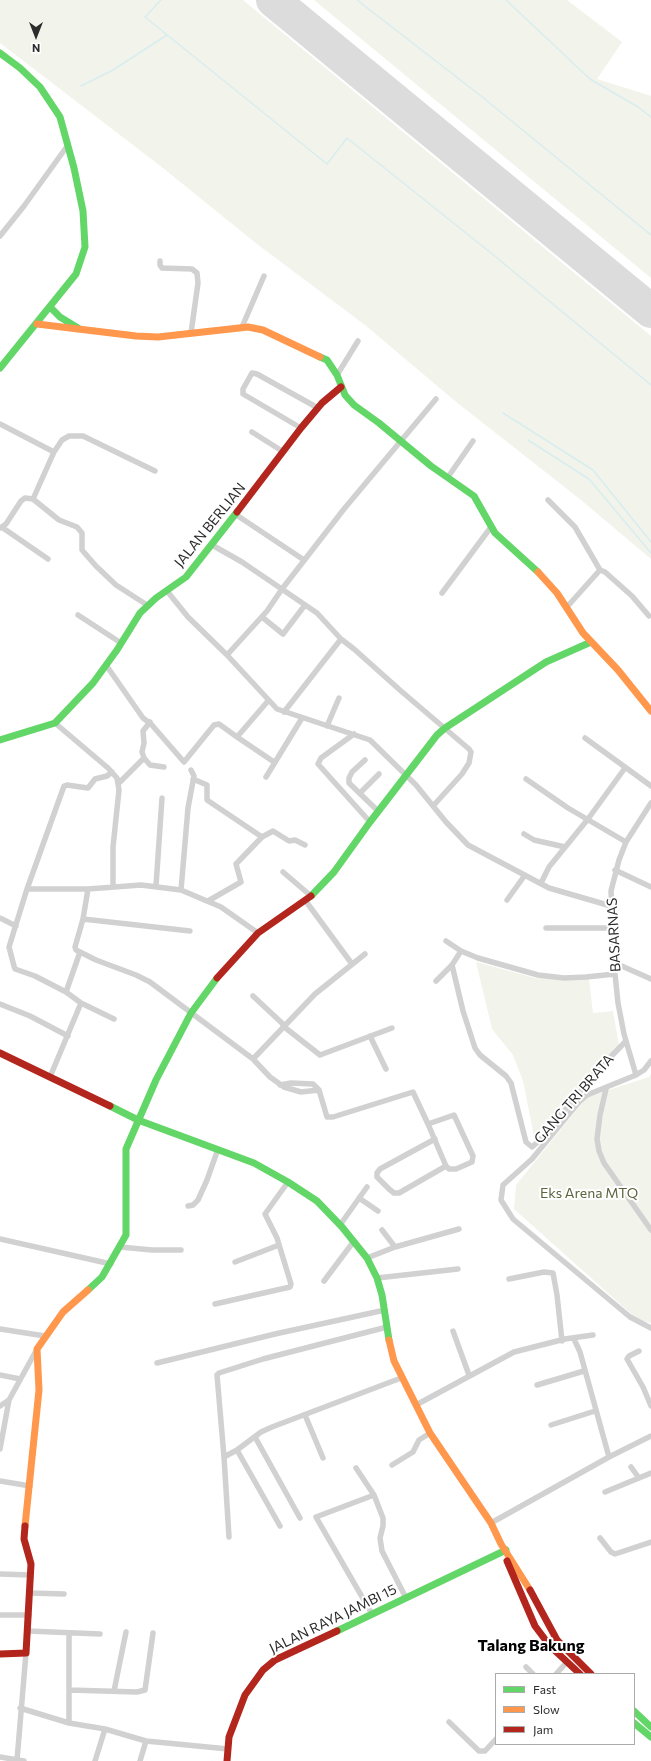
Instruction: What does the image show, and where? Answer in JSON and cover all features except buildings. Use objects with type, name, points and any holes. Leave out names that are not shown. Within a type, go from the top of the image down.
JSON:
[{"type":"main road","points":[[0,53],[20,68],[40,87],[60,117],[83,211],[85,247],[76,274],[37,324],[1,364]]},
{"type":"main road","points":[[50,307],[60,317],[82,330]]},
{"type":"main road","points":[[37,324],[136,336],[158,337],[242,327],[263,330],[327,360],[337,375],[341,387],[354,405],[431,466],[474,496],[491,527],[509,548],[545,578],[557,593],[583,634],[622,674],[651,711]]},
{"type":"main road","name":"JALAN BERLIAN","points":[[0,740],[55,723],[93,683],[140,613],[147,605],[186,577],[212,546],[282,451],[328,396],[341,387]]},
{"type":"main road","points":[[0,1654],[26,1653],[29,1615],[30,1560],[24,1539],[39,1390],[37,1349],[63,1312],[102,1277],[111,1264],[126,1235],[126,1149],[156,1080],[191,1013],[223,970],[258,933],[311,896],[334,872],[378,811],[437,735],[445,728],[546,662],[591,642]]},
{"type":"main road","points":[[0,1053],[138,1120],[254,1163],[288,1182],[317,1201],[340,1225],[367,1258],[376,1278],[385,1310],[391,1351],[401,1378],[430,1433],[491,1523],[536,1626],[550,1646],[566,1663],[579,1673]]},
{"type":"main road","points":[[503,1549],[556,1640],[590,1673]]},
{"type":"main road","name":"JALAN RAYA JAMBI 15","points":[[227,1761],[229,1737],[244,1695],[263,1670],[275,1660],[406,1598],[503,1549]]},
{"type":"main road","points":[[635,1712],[651,1727]]},
{"type":"main road","points":[[635,1724],[651,1737]]},
{"type":"street","points":[[0,236],[24,206],[68,145]]},
{"type":"street","points":[[160,261],[162,268],[192,270],[197,273],[198,283],[191,333]]},
{"type":"street","points":[[242,327],[264,276]]},
{"type":"street","points":[[337,375],[358,341]]},
{"type":"street","points":[[301,428],[243,394],[243,389],[252,373],[257,374],[318,408]]},
{"type":"street","points":[[227,655],[262,617],[304,560],[436,399]]},
{"type":"street","points":[[0,424],[54,452]]},
{"type":"street","points":[[252,432],[282,451]]},
{"type":"street","points":[[33,499],[54,452],[62,440],[76,435],[83,436],[155,471]]},
{"type":"street","points":[[448,477],[473,441]]},
{"type":"street","points":[[48,559],[1,528],[21,501],[25,498],[33,499],[60,520],[77,527],[82,534],[82,550],[96,566],[116,585],[147,605]]},
{"type":"street","points":[[548,500],[578,530],[600,570],[605,572],[632,596],[649,616]]},
{"type":"street","points":[[235,514],[304,560]]},
{"type":"street","points":[[442,593],[491,527]]},
{"type":"street","points":[[212,546],[242,562],[317,613],[341,639],[469,749],[471,756],[469,763],[462,774],[433,806]]},
{"type":"street","points":[[566,608],[600,570]]},
{"type":"street","points":[[167,591],[188,617],[227,655],[277,709],[370,740],[416,785],[468,845],[549,888],[611,906]]},
{"type":"street","points":[[262,617],[283,634],[305,605]]},
{"type":"street","points":[[78,615],[121,643]]},
{"type":"street","points":[[284,712],[341,639]]},
{"type":"street","points":[[106,665],[144,718],[150,722],[184,762],[216,724],[219,724],[274,762]]},
{"type":"street","points":[[327,726],[339,698]]},
{"type":"street","points":[[237,737],[268,700]]},
{"type":"street","points":[[266,777],[302,718]]},
{"type":"street","points":[[150,722],[143,731],[144,743],[142,752],[144,758],[150,765],[164,767]]},
{"type":"street","points":[[55,723],[112,772],[119,783],[113,847],[113,887]]},
{"type":"street","points":[[354,734],[321,758],[318,764],[370,822]]},
{"type":"street","points":[[585,738],[651,786]]},
{"type":"street","points":[[119,783],[144,758]]},
{"type":"street","points":[[364,760],[352,772],[348,779],[350,785],[378,811]]},
{"type":"street","points":[[541,883],[549,867],[588,819],[625,768]]},
{"type":"street","points":[[181,890],[188,808],[194,774],[191,770]]},
{"type":"street","points":[[112,772],[95,779],[88,788],[64,786],[26,889],[9,947],[15,969],[66,992],[81,1003],[114,1019]]},
{"type":"street","points":[[360,793],[379,774]]},
{"type":"street","points":[[193,779],[207,785],[207,800],[262,837]]},
{"type":"street","points":[[526,779],[568,808],[626,842]]},
{"type":"street","points":[[156,886],[162,798]]},
{"type":"street","name":"BASARNAS","points":[[636,1075],[626,1041],[618,1003],[611,906],[616,870],[626,842],[651,803]]},
{"type":"street","points":[[208,901],[241,882],[236,864],[262,837],[273,831],[288,841],[295,840],[305,845]]},
{"type":"street","points":[[524,834],[534,840],[565,847]]},
{"type":"street","points":[[616,870],[651,887]]},
{"type":"street","points":[[283,872],[311,896]]},
{"type":"street","points":[[507,900],[525,875]]},
{"type":"street","points":[[26,889],[88,889],[156,886],[181,890],[221,907],[258,933]]},
{"type":"street","points":[[88,889],[76,950],[150,982],[253,1059],[280,1085],[293,1091],[301,1092],[319,1090],[327,1117],[413,1092],[446,1166],[449,1169],[456,1169],[472,1162],[473,1156],[454,1115],[428,1124]]},
{"type":"street","points":[[305,900],[352,964]]},
{"type":"street","points":[[0,918],[16,926]]},
{"type":"street","points":[[83,919],[190,932]]},
{"type":"street","points":[[546,928],[613,928]]},
{"type":"street","points":[[446,941],[460,951],[478,958],[538,974],[564,978],[615,974]]},
{"type":"street","points":[[436,981],[452,964],[460,951]]},
{"type":"street","points":[[66,992],[80,952]]},
{"type":"street","points":[[253,1059],[315,994],[364,954]]},
{"type":"street","points":[[615,963],[651,979]]},
{"type":"street","name":"GANG TRI BRATA","points":[[452,964],[463,1011],[475,1048],[480,1055],[506,1076],[511,1083],[526,1142],[532,1146],[540,1140],[598,1070],[626,1041]]},
{"type":"street","points":[[253,996],[284,1026],[320,1055],[392,1028]]},
{"type":"street","points":[[50,1077],[81,1003]]},
{"type":"street","points":[[0,1004],[30,1016],[68,1036]]},
{"type":"street","points":[[370,1036],[386,1069]]},
{"type":"street","points":[[651,1061],[644,1070],[636,1075],[606,1089],[588,1095],[579,1102],[532,1159],[503,1185],[500,1200],[513,1219],[630,1317],[651,1328]]},
{"type":"street","points":[[606,1089],[600,1115],[597,1139],[598,1151],[604,1163],[651,1230]]},
{"type":"street","points":[[435,1140],[380,1169],[377,1173],[377,1177],[394,1193],[399,1193],[446,1166]]},
{"type":"street","points":[[188,1206],[193,1205],[198,1200],[218,1149]]},
{"type":"street","points":[[215,1304],[290,1287],[291,1284],[279,1245],[265,1214],[288,1182]]},
{"type":"street","points":[[340,1225],[367,1187]]},
{"type":"street","points":[[359,1198],[378,1211]]},
{"type":"street","points":[[367,1258],[395,1247],[459,1229]]},
{"type":"street","points":[[382,1230],[395,1247]]},
{"type":"street","points":[[0,1239],[111,1264]]},
{"type":"street","points":[[324,1281],[354,1241]]},
{"type":"street","points":[[235,1262],[279,1245]]},
{"type":"street","points":[[120,1247],[152,1250],[181,1250]]},
{"type":"street","points":[[376,1278],[458,1269]]},
{"type":"street","points":[[509,1279],[548,1271],[553,1273],[562,1341]]},
{"type":"street","points":[[157,1363],[275,1334],[385,1310]]},
{"type":"street","points":[[229,1537],[217,1375],[219,1373],[263,1359],[387,1327]]},
{"type":"street","points":[[0,1329],[45,1336]]},
{"type":"street","points":[[453,1331],[469,1375]]},
{"type":"street","points":[[416,1405],[514,1352],[593,1335]]},
{"type":"street","points":[[574,1339],[580,1352],[595,1411],[609,1457]]},
{"type":"street","points":[[0,1448],[9,1400],[37,1349]]},
{"type":"street","points":[[639,1351],[629,1356],[628,1359],[651,1406]]},
{"type":"street","points":[[537,1385],[584,1371]]},
{"type":"street","points":[[0,1374],[20,1379]]},
{"type":"street","points":[[224,1457],[272,1427],[401,1378]]},
{"type":"street","points":[[0,1406],[9,1400]]},
{"type":"street","points":[[551,1425],[595,1411]]},
{"type":"street","points":[[305,1415],[323,1458]]},
{"type":"street","points":[[392,1465],[410,1454],[415,1449],[419,1440],[430,1433]]},
{"type":"street","points":[[491,1523],[609,1457],[651,1436]]},
{"type":"street","points":[[255,1437],[300,1518]]},
{"type":"street","points":[[237,1450],[280,1526]]},
{"type":"street","points":[[356,1468],[374,1495],[383,1518],[380,1538],[382,1551],[406,1598]]},
{"type":"street","points":[[631,1468],[639,1478]]},
{"type":"street","points":[[605,1492],[651,1473]]},
{"type":"street","points":[[0,1481],[30,1486]]},
{"type":"street","points":[[372,1614],[316,1517],[374,1495]]},
{"type":"street","points":[[600,1538],[614,1554],[651,1542]]},
{"type":"street","points":[[0,1574],[30,1575]]},
{"type":"street","points":[[29,1593],[64,1594]]},
{"type":"street","points":[[0,1615],[29,1615]]},
{"type":"street","points":[[28,1631],[100,1634]]},
{"type":"street","points":[[114,1691],[126,1632]]},
{"type":"street","points":[[69,1723],[70,1633]]},
{"type":"street","points":[[69,1690],[137,1692],[145,1690],[153,1633]]},
{"type":"street","points":[[17,1760],[20,1708],[26,1653]]},
{"type":"street","points":[[557,1673],[566,1663]]},
{"type":"street","points":[[526,1667],[532,1673]]},
{"type":"street","points":[[20,1708],[69,1723],[105,1729],[146,1740],[228,1749]]},
{"type":"street","points":[[449,1722],[479,1751],[485,1750],[495,1739]]},
{"type":"street","points":[[96,1761],[105,1729]]},
{"type":"street","points":[[140,1761],[146,1740]]},
{"type":"street","points":[[0,1757],[24,1761]]},
{"type":"green space","points":[[0,0],[243,0],[651,336],[651,559],[581,500],[455,401],[365,325],[257,244],[163,168],[0,43]]},
{"type":"green space","points":[[314,0],[567,0],[622,42],[597,79],[651,96],[651,278]]},
{"type":"green space","points":[[476,962],[535,978],[589,979],[593,1013],[613,1011],[619,1045],[534,1136],[523,1081],[513,1055],[492,1029]]},
{"type":"green space","name":"Eks Arena MTQ","points":[[651,1074],[651,1323],[638,1320],[514,1209],[516,1185],[587,1097],[649,1077]]},
{"type":"waterway","points":[[161,0],[145,17],[327,164],[347,138],[491,253],[651,385]]},
{"type":"waterway","points":[[357,0],[481,96],[651,235]]},
{"type":"waterway","points":[[506,0],[590,79],[638,107],[651,117]]},
{"type":"waterway","points":[[81,86],[113,70],[167,35]]},
{"type":"waterway","points":[[503,413],[593,470],[651,542]]},
{"type":"waterway","points":[[528,440],[589,479],[651,553]]},
{"type":"runway","points":[[273,0],[651,311]]},
{"type":"traffic: fast","points":[[0,53],[20,68],[40,87],[60,117],[74,168],[83,211],[85,247],[76,274],[0,368]]},
{"type":"traffic: fast","points":[[50,307],[60,317],[78,328]]},
{"type":"traffic: fast","points":[[320,357],[327,360],[337,375],[345,395],[354,405],[379,423],[431,466],[474,496],[495,533],[538,572]]},
{"type":"traffic: fast","points":[[0,740],[55,723],[93,683],[117,650],[140,613],[156,598],[186,577],[237,512]]},
{"type":"traffic: fast","points":[[311,896],[334,872],[370,822],[437,735],[445,728],[546,662],[591,642]]},
{"type":"traffic: fast","points":[[88,1290],[102,1277],[126,1235],[126,1149],[156,1080],[191,1013],[217,978]]},
{"type":"traffic: fast","points":[[110,1106],[138,1120],[254,1163],[288,1182],[317,1201],[342,1227],[367,1258],[377,1278],[382,1295],[389,1340]]},
{"type":"traffic: fast","points":[[337,1631],[506,1550]]},
{"type":"traffic: fast","points":[[635,1712],[651,1727]]},
{"type":"traffic: fast","points":[[635,1724],[651,1737]]},
{"type":"traffic: slow","points":[[37,324],[136,336],[158,337],[248,327],[263,330],[320,357]]},
{"type":"traffic: slow","points":[[538,572],[557,593],[583,633],[618,670],[651,711]]},
{"type":"traffic: slow","points":[[25,1526],[39,1390],[37,1349],[63,1312],[88,1290]]},
{"type":"traffic: slow","points":[[389,1340],[394,1361],[430,1433],[491,1523],[501,1544],[530,1590]]},
{"type":"traffic: jam","points":[[237,512],[301,428],[322,403],[341,387]]},
{"type":"traffic: jam","points":[[217,978],[258,933],[311,896]]},
{"type":"traffic: jam","points":[[0,1053],[110,1106]]},
{"type":"traffic: jam","points":[[0,1654],[26,1653],[31,1564],[24,1539],[25,1526]]},
{"type":"traffic: jam","points":[[507,1561],[535,1626],[550,1646],[579,1673]]},
{"type":"traffic: jam","points":[[530,1590],[557,1640],[590,1673]]},
{"type":"traffic: jam","points":[[227,1761],[229,1737],[245,1695],[263,1670],[275,1660],[337,1631]]},
{"type":"district","name":"Talang Bakung","points":[[531,1646]]}]
